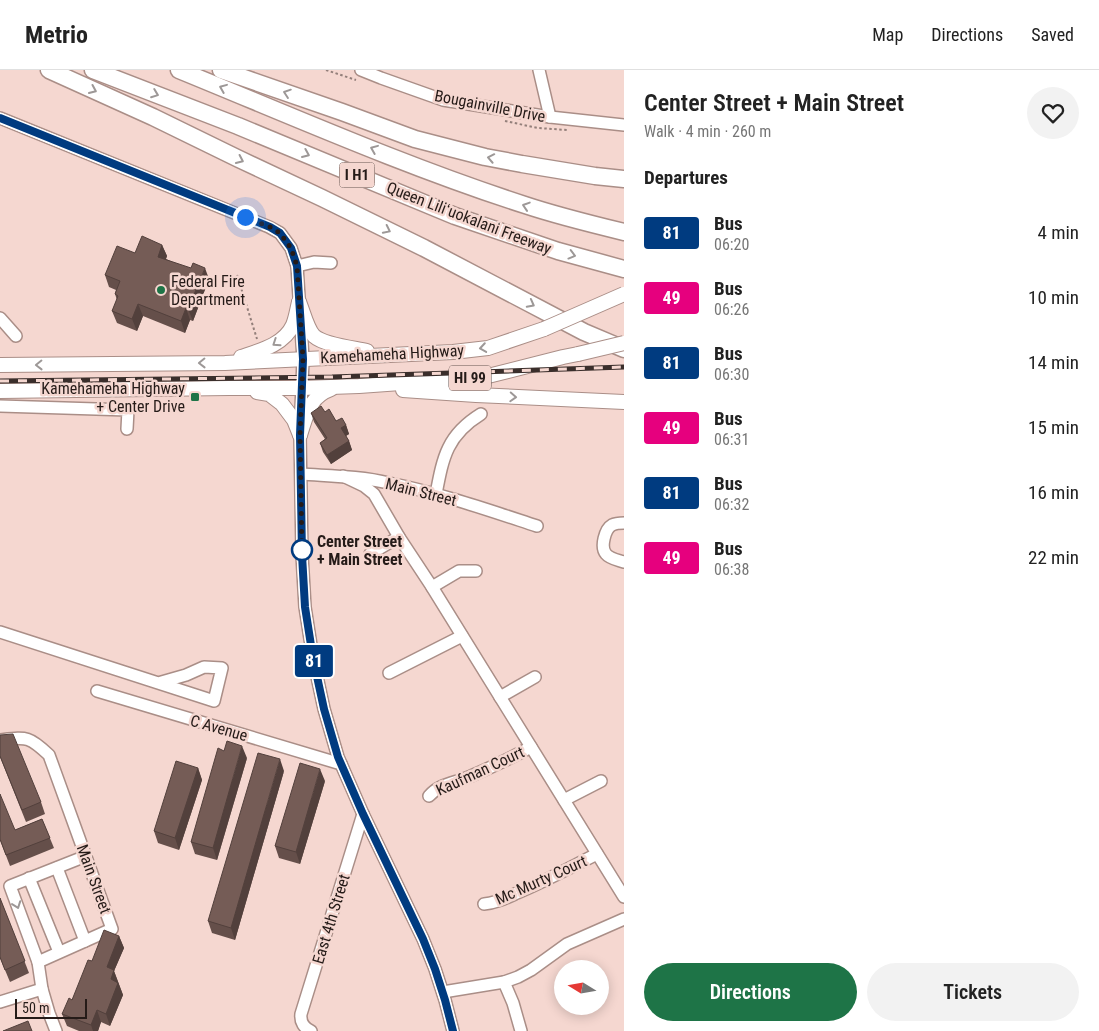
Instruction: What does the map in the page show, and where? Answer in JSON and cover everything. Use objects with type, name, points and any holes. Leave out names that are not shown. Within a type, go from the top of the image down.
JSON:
[{"type":"highway","points":[[49,70],[153,117],[322,198],[424,248],[584,332],[624,349]]},
{"type":"highway","name":"Queen Liliʻuokalani Freeway","points":[[94,70],[238,126],[455,216],[558,252],[624,269]]},
{"type":"highway","name":"Queen Liliʻuokalani Freeway","points":[[179,70],[468,186],[579,221],[624,232]]},
{"type":"highway","points":[[221,70],[415,139],[485,157],[556,170],[624,179]]},
{"type":"highway","points":[[556,170],[624,175]]},
{"type":"main road","name":"Kamehameha Highway","points":[[0,365],[225,363],[453,352],[488,348],[544,330],[624,294]]},
{"type":"main road","points":[[299,302],[307,325],[314,336],[328,343],[385,355]]},
{"type":"main road","points":[[225,363],[268,348],[283,338],[292,326],[299,302]]},
{"type":"main road","name":"Kamehameha Highway","points":[[0,391],[302,388],[484,378],[562,357],[624,344]]},
{"type":"main road","points":[[359,386],[476,396],[624,402]]},
{"type":"main road","points":[[300,435],[313,401],[321,393],[336,387]]},
{"type":"main road","points":[[229,388],[270,394],[282,404],[294,420],[300,435]]},
{"type":"street","name":"Bougainville Drive","points":[[361,70],[443,100],[550,118],[624,125]]},
{"type":"street","points":[[539,70],[550,118]]},
{"type":"street","points":[[0,118],[270,227],[280,233],[291,248],[297,266],[303,359],[300,435],[302,555],[305,607],[313,658],[324,709],[341,764],[423,939],[443,992],[453,1031]]},
{"type":"street","points":[[297,266],[314,262],[331,263]]},
{"type":"street","points":[[0,318],[16,336]]},
{"type":"street","points":[[0,406],[128,410],[127,429]]},
{"type":"street","points":[[436,494],[441,466],[450,445],[463,428],[481,414]]},
{"type":"street","name":"Main Street","points":[[301,474],[343,476],[388,482],[436,494],[537,526]]},
{"type":"street","points":[[343,476],[364,486],[374,494],[624,896]]},
{"type":"street","points":[[624,523],[610,526],[606,532],[603,546],[607,556],[624,562]]},
{"type":"street","points":[[370,554],[399,537]]},
{"type":"street","points":[[432,587],[459,571],[476,571]]},
{"type":"street","name":"C Avenue","points":[[0,632],[214,701],[222,668],[204,667],[186,676],[158,682]]},
{"type":"street","points":[[389,673],[462,636]]},
{"type":"street","points":[[500,697],[535,677]]},
{"type":"street","name":"C Avenue","points":[[97,691],[341,764]]},
{"type":"street","name":"Main Street","points":[[0,740],[24,737],[37,744],[49,755],[112,929],[38,962]]},
{"type":"street","name":"Kaufman Court","points":[[429,796],[434,790],[443,785],[466,778],[504,762],[531,747]]},
{"type":"street","points":[[564,800],[601,781]]},
{"type":"street","name":"East 4th Street","points":[[307,1027],[301,1018],[301,1014],[363,814]]},
{"type":"street","name":"Mc Murty Court","points":[[484,904],[500,900],[534,886],[597,854]]},
{"type":"street","points":[[56,1031],[42,990],[38,962],[10,886],[86,856]]},
{"type":"street","points":[[57,868],[85,941]]},
{"type":"street","points":[[29,878],[59,952]]},
{"type":"street","points":[[443,992],[504,982],[518,977],[567,944],[624,919]]},
{"type":"street","points":[[504,982],[513,1003],[521,1031]]},
{"type":"street","points":[[0,1002],[42,990]]},
{"type":"path","points":[[237,275],[258,343]]},
{"type":"building","name":"Federal Fire Department","points":[[142,236],[162,245],[158,257],[191,268],[193,263],[205,268],[181,321],[138,304],[132,319],[112,311],[118,296],[115,294],[120,281],[105,275],[117,246],[135,253]]},
{"type":"building","points":[[321,406],[325,412],[329,409],[336,421],[342,418],[346,425],[341,428],[349,441],[327,455],[320,443],[327,438],[311,413]]},
{"type":"building","points":[[13,734],[41,802],[22,810],[0,756],[0,735]]},
{"type":"building","points":[[227,741],[242,746],[213,848],[191,842],[218,748],[224,751]]},
{"type":"building","points":[[258,753],[280,759],[231,928],[208,921]]},
{"type":"building","points":[[176,761],[198,768],[175,838],[154,831]]},
{"type":"building","points":[[300,763],[320,769],[296,852],[275,846]]},
{"type":"building","points":[[0,794],[15,830],[42,819],[50,838],[6,855],[0,839]]},
{"type":"building","points":[[0,898],[25,961],[5,970],[0,957]]},
{"type":"building","points":[[104,930],[119,936],[107,967],[114,970],[111,979],[118,983],[106,1014],[97,1010],[91,1025],[62,1014],[69,998],[72,1000],[88,960],[92,961]]},
{"type":"building","points":[[28,1021],[32,1031],[3,1031]]},
{"type":"railway","points":[[0,381],[332,377],[624,367]]},
{"type":"bus line","name":"81","points":[[0,118],[270,227],[280,233],[291,248],[297,266],[303,359],[300,435],[302,555],[305,607],[313,658],[324,709],[338,757],[423,939],[435,969],[453,1031]]},
{"type":"place","name":"Federal Fire Department","points":[[161,290]]},
{"type":"place","name":"Kamehameha Highway + Center Drive","points":[[195,397]]},
{"type":"place","name":"Center Street + Main Street","points":[[302,550]]},
{"type":"route","points":[[245,217],[280,233],[291,248],[297,266],[303,359],[300,435],[302,555],[302,550]]}]
